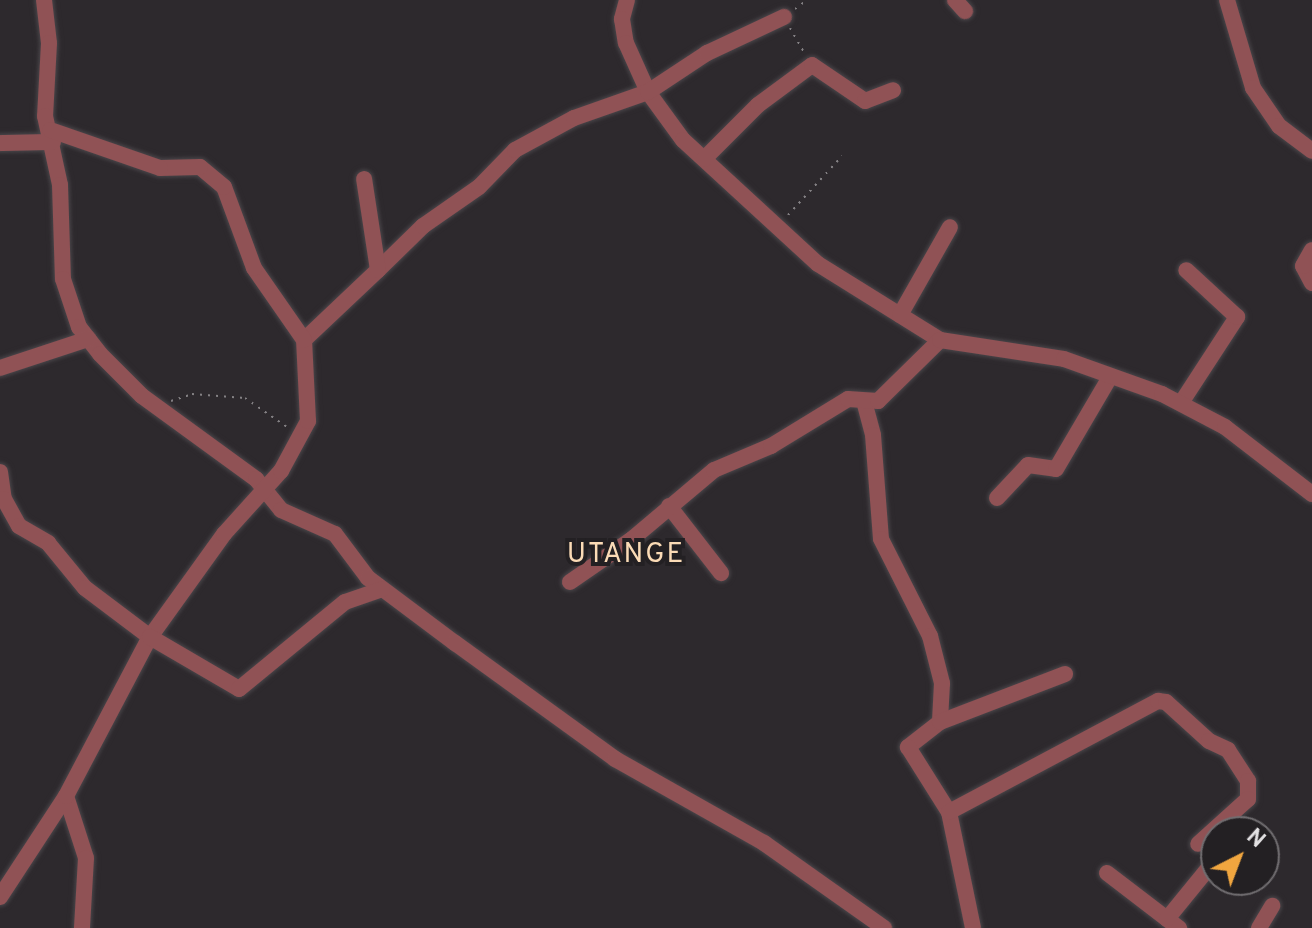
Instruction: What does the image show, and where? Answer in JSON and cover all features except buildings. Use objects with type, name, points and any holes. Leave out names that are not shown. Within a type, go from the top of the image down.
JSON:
[{"type":"street","points":[[44,0],[49,43],[43,81],[60,185],[63,279],[88,339],[122,379],[155,406],[222,451],[266,489],[281,510],[335,534],[358,569],[382,589],[615,759],[764,843],[884,928]]},
{"type":"street","points":[[627,0],[622,19],[626,43],[648,92],[669,124],[776,228],[843,283],[940,340],[1064,359],[1181,403],[1251,444],[1312,494]]},
{"type":"street","points":[[1227,0],[1253,88],[1279,126],[1312,151]]},
{"type":"street","points":[[304,340],[423,226],[479,187],[515,150],[574,118],[648,92],[707,53],[784,17]]},
{"type":"street","points":[[704,159],[758,105],[812,65],[865,101],[893,90]]},
{"type":"street","points":[[0,143],[52,136],[160,168],[186,165],[214,176],[224,187],[262,281],[304,340],[308,421],[301,437],[266,489],[224,534],[150,637],[66,796],[0,897]]},
{"type":"street","points":[[364,179],[378,270]]},
{"type":"street","points":[[900,315],[950,227]]},
{"type":"street","points":[[1312,250],[1303,266],[1312,283]]},
{"type":"street","points":[[1181,403],[1237,317],[1186,270]]},
{"type":"street","points":[[0,368],[88,339]]},
{"type":"street","points":[[570,582],[714,470],[771,446],[848,399],[878,401],[940,340]]},
{"type":"street","points":[[997,498],[1028,465],[1056,469],[1110,377]]},
{"type":"street","points":[[864,401],[877,464],[881,539],[930,636],[942,683],[940,722]]},
{"type":"street","points":[[0,472],[4,499],[19,526],[48,543],[85,588],[150,637],[239,689],[345,602],[382,589]]},
{"type":"street","points":[[669,506],[721,573]]},
{"type":"street","points":[[973,928],[949,812],[908,747],[940,722],[1065,674]]},
{"type":"street","points":[[949,812],[1158,701],[1166,702],[1209,741],[1228,750],[1248,781],[1248,799],[1198,844]]},
{"type":"street","points":[[66,796],[86,858],[82,928]]},
{"type":"street","points":[[1107,873],[1173,923],[1200,882]]},
{"type":"street","points":[[1259,928],[1272,906]]},
{"type":"path","points":[[807,0],[784,17],[812,65]]},
{"type":"path","points":[[776,228],[842,156]]},
{"type":"path","points":[[155,406],[192,394],[245,398],[301,437]]},
{"type":"district","name":"UTANGE","points":[[626,555]]}]
